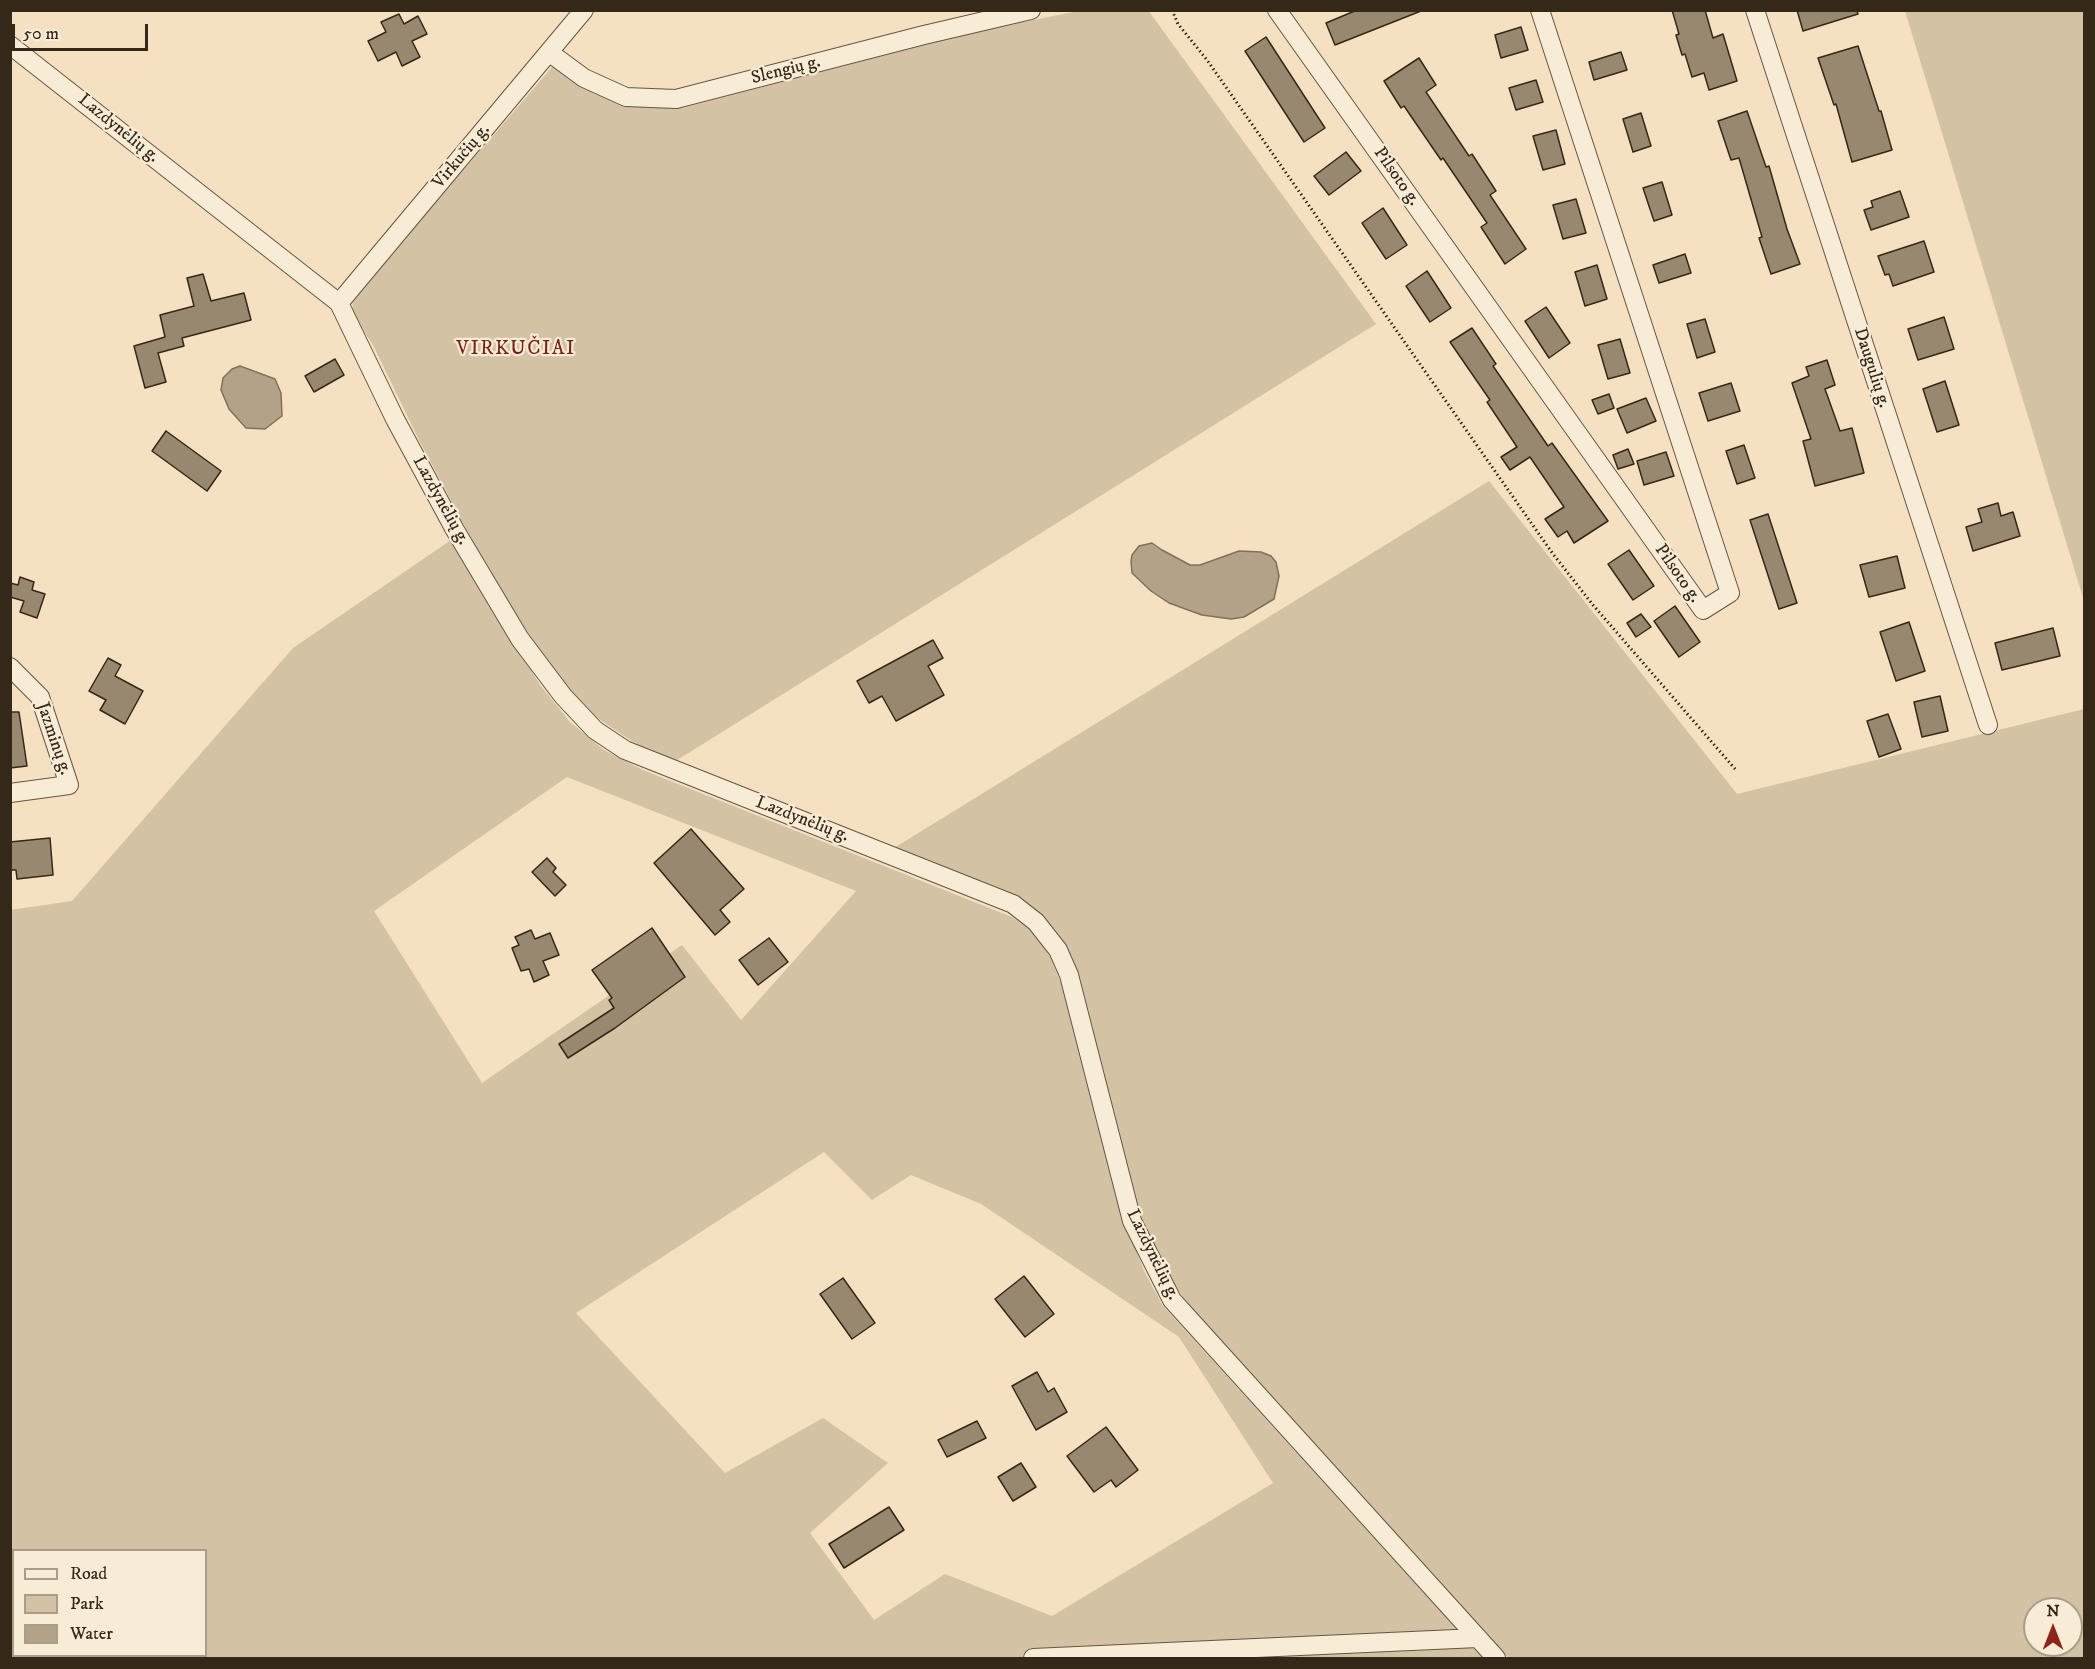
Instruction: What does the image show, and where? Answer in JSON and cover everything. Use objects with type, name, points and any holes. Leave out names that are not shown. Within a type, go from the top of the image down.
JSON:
[{"type":"street","name":"Virkučių g.","points":[[339,303],[585,10]]},
{"type":"street","name":"Slengių g.","points":[[550,53],[584,78],[626,97],[676,99],[1031,10]]},
{"type":"street","name":"Pilsoto g.","points":[[1277,10],[1703,610],[1730,592],[1540,10]]},
{"type":"street","name":"Daugulių g.","points":[[1755,10],[1988,725]]},
{"type":"street","name":"Lazdynėlių g.","points":[[10,45],[339,303],[400,429],[455,531],[520,639],[563,696],[595,730],[625,750],[1003,900],[1036,922],[1058,950],[1069,975],[1132,1221],[1172,1300],[1496,1659]]},
{"type":"street","name":"Jazminų g.","points":[[10,667],[40,697],[69,785],[10,793]]},
{"type":"street","points":[[1033,1659],[1478,1638]]},
{"type":"path","points":[[1172,10],[1178,24],[1207,60],[1553,554],[1593,605],[1736,770]]},
{"type":"green space","points":[[1148,10],[1376,324],[674,762],[648,752],[587,711],[552,670],[500,590],[466,529],[373,345],[352,313],[353,300],[360,290],[553,66],[580,84],[625,105],[683,108],[970,33],[1078,11]]},
{"type":"green space","points":[[1905,11],[2084,11],[2084,601]]},
{"type":"green space","points":[[1489,481],[1737,794],[2084,709],[2084,1658],[1508,1658],[1191,1308],[1169,1277],[1142,1222],[1046,922],[894,848]]},
{"type":"green space","points":[[451,540],[540,685],[570,722],[604,750],[643,770],[1012,917],[1037,935],[1051,959],[1067,998],[1125,1221],[1144,1271],[1163,1306],[1483,1658],[11,1658],[10,910],[72,901],[293,648]],"holes":[[[567,777],[856,891],[741,1020],[682,945],[482,1083],[374,911]],[[824,1152],[872,1200],[911,1175],[981,1204],[1179,1337],[1273,1483],[1052,1616],[945,1574],[874,1620],[810,1533],[888,1463],[823,1418],[725,1473],[576,1313]]]},
{"type":"water","points":[[240,366],[275,379],[281,393],[282,416],[265,429],[246,428],[229,409],[221,390],[223,378],[232,369]]},
{"type":"water","points":[[1152,543],[1190,565],[1200,565],[1239,551],[1261,552],[1271,556],[1276,562],[1279,576],[1274,599],[1244,617],[1231,619],[1202,615],[1169,603],[1151,591],[1132,573],[1132,555],[1139,546]]},
{"type":"building","points":[[1357,10],[1421,11],[1335,45],[1326,23]]},
{"type":"building","points":[[1672,10],[1705,10],[1713,38],[1723,34],[1737,81],[1709,90],[1704,73],[1692,77],[1676,35],[1679,34]]},
{"type":"building","points":[[1797,10],[1857,10],[1858,14],[1803,31]]},
{"type":"building","points":[[399,14],[404,24],[418,16],[427,34],[412,41],[420,57],[402,66],[396,52],[378,61],[368,41],[386,32],[381,22]]},
{"type":"building","points":[[1521,27],[1528,50],[1501,58],[1495,35]]},
{"type":"building","points":[[1266,37],[1325,128],[1304,142],[1245,51]]},
{"type":"building","points":[[1858,46],[1892,150],[1852,162],[1836,104],[1834,105],[1818,58]]},
{"type":"building","points":[[1621,52],[1627,70],[1594,80],[1589,62]]},
{"type":"building","points":[[1419,58],[1436,85],[1426,92],[1469,156],[1472,154],[1496,191],[1490,195],[1526,249],[1505,264],[1481,227],[1487,223],[1443,158],[1441,160],[1404,106],[1401,108],[1384,81]]},
{"type":"building","points":[[1536,80],[1543,102],[1516,110],[1509,88]]},
{"type":"building","points":[[1747,111],[1766,167],[1769,166],[1787,229],[1800,264],[1771,274],[1759,238],[1762,237],[1739,158],[1731,160],[1718,121]]},
{"type":"building","points":[[1641,113],[1651,146],[1633,152],[1623,119]]},
{"type":"building","points":[[1556,130],[1565,164],[1543,170],[1533,136]]},
{"type":"building","points":[[1346,152],[1361,171],[1329,195],[1314,176]]},
{"type":"building","points":[[1662,182],[1672,215],[1654,221],[1643,188]]},
{"type":"building","points":[[1900,191],[1909,217],[1871,230],[1864,210],[1873,207],[1871,201]]},
{"type":"building","points":[[1576,199],[1586,233],[1563,239],[1553,205]]},
{"type":"building","points":[[1383,208],[1407,245],[1386,259],[1362,223]]},
{"type":"building","points":[[1924,241],[1934,272],[1893,286],[1889,274],[1885,275],[1878,256]]},
{"type":"building","points":[[1685,254],[1691,273],[1659,283],[1653,265]]},
{"type":"building","points":[[1597,265],[1607,299],[1585,306],[1575,272]]},
{"type":"building","points":[[1427,271],[1451,308],[1430,322],[1406,286]]},
{"type":"building","points":[[203,274],[211,301],[244,293],[251,320],[182,338],[184,346],[158,353],[166,382],[145,388],[134,346],[165,337],[160,315],[194,306],[187,278]]},
{"type":"building","points":[[1546,307],[1570,343],[1549,358],[1525,321]]},
{"type":"building","points":[[1944,317],[1954,349],[1918,360],[1908,329]]},
{"type":"building","points":[[1705,319],[1715,352],[1697,358],[1687,324]]},
{"type":"building","points":[[1472,328],[1496,364],[1493,366],[1548,446],[1552,443],[1608,521],[1574,543],[1567,531],[1558,537],[1545,519],[1564,507],[1530,457],[1510,470],[1501,457],[1517,447],[1487,402],[1490,400],[1450,342]]},
{"type":"building","points":[[1620,339],[1630,373],[1608,379],[1598,345]]},
{"type":"building","points":[[335,359],[344,375],[314,392],[305,376]]},
{"type":"building","points":[[1827,360],[1835,385],[1825,389],[1840,431],[1852,428],[1864,473],[1815,486],[1803,441],[1811,439],[1792,383],[1809,376],[1806,367]]},
{"type":"building","points":[[1945,381],[1959,425],[1937,432],[1923,389]]},
{"type":"building","points":[[1731,383],[1740,411],[1708,421],[1699,393]]},
{"type":"building","points":[[1609,394],[1614,408],[1598,414],[1592,400]]},
{"type":"building","points":[[1646,398],[1656,421],[1627,433],[1617,409]]},
{"type":"building","points":[[166,431],[221,471],[207,491],[152,451]]},
{"type":"building","points":[[1744,445],[1755,478],[1737,484],[1726,451]]},
{"type":"building","points":[[1628,449],[1634,464],[1618,469],[1613,455]]},
{"type":"building","points":[[1666,452],[1674,476],[1644,485],[1637,461]]},
{"type":"building","points":[[1998,503],[2001,516],[2013,512],[2020,536],[1973,551],[1966,527],[1982,522],[1978,509]]},
{"type":"building","points":[[1768,514],[1797,603],[1779,609],[1750,520]]},
{"type":"building","points":[[1629,550],[1654,586],[1633,600],[1608,564]]},
{"type":"building","points":[[1897,556],[1905,588],[1869,597],[1860,565]]},
{"type":"building","points":[[20,577],[34,582],[32,590],[45,594],[37,618],[20,612],[24,601],[10,597],[10,583],[18,585]]},
{"type":"building","points":[[1675,606],[1700,642],[1679,657],[1654,621]]},
{"type":"building","points":[[1641,614],[1651,627],[1636,637],[1627,623]]},
{"type":"building","points":[[1909,622],[1925,671],[1896,681],[1880,632]]},
{"type":"building","points":[[2053,628],[2060,656],[2002,670],[1995,643]]},
{"type":"building","points":[[933,640],[943,658],[928,666],[944,695],[896,721],[882,696],[869,703],[857,681]]},
{"type":"building","points":[[108,658],[121,665],[115,676],[143,691],[125,724],[100,710],[106,700],[89,691]]},
{"type":"building","points":[[1940,696],[1948,731],[1922,737],[1914,702]]},
{"type":"building","points":[[10,712],[19,712],[27,766],[10,768]]},
{"type":"building","points":[[1888,714],[1901,749],[1879,757],[1867,721]]},
{"type":"building","points":[[691,829],[744,889],[720,910],[730,922],[715,935],[654,863]]},
{"type":"building","points":[[50,838],[53,875],[17,879],[16,870],[10,870],[10,842]]},
{"type":"building","points":[[547,858],[556,868],[553,872],[566,885],[555,896],[532,872]]},
{"type":"building","points":[[652,928],[685,977],[615,1028],[568,1058],[559,1044],[614,1008],[609,1000],[612,998],[592,970]]},
{"type":"building","points":[[531,930],[535,939],[550,933],[559,955],[543,961],[549,975],[534,982],[529,969],[521,971],[512,948],[519,945],[515,937]]},
{"type":"building","points":[[769,938],[788,962],[758,985],[739,960]]},
{"type":"building","points":[[1024,1276],[1054,1314],[1025,1337],[995,1299]]},
{"type":"building","points":[[843,1278],[875,1323],[852,1339],[820,1294]]},
{"type":"building","points":[[1037,1372],[1048,1392],[1054,1388],[1067,1412],[1036,1430],[1012,1386]]},
{"type":"building","points":[[977,1421],[986,1438],[947,1457],[938,1440]]},
{"type":"building","points":[[1106,1427],[1138,1470],[1116,1487],[1111,1480],[1094,1492],[1067,1456]]},
{"type":"building","points":[[1021,1463],[1036,1487],[1013,1501],[998,1477]]},
{"type":"building","points":[[889,1507],[904,1530],[844,1568],[829,1544]]},
{"type":"district","name":"VIRKUČIAI","points":[[516,350]]}]
